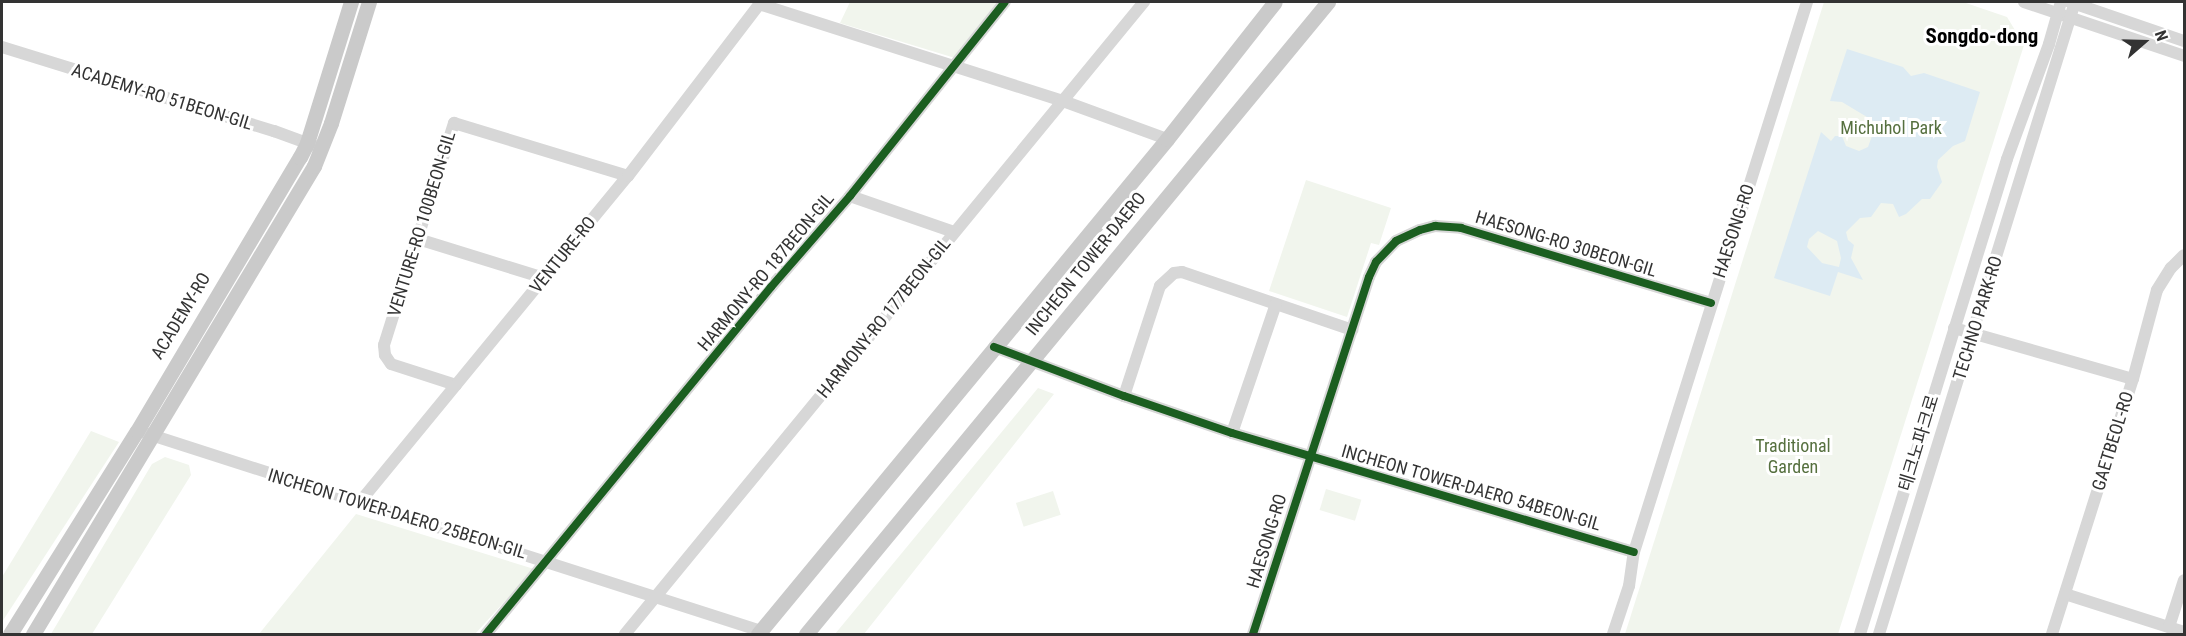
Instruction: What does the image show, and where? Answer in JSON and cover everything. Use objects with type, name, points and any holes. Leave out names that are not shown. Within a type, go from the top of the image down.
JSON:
[{"type":"main road","name":"ACADEMY-RO","points":[[10,634],[137,431],[307,143],[351,2]]},
{"type":"main road","name":"ACADEMY-RO","points":[[33,634],[154,436],[322,149],[369,2]]},
{"type":"main road","name":"INCHEON TOWER-DAERO","points":[[759,633],[993,347],[1167,140],[1275,2]]},
{"type":"main road","name":"INCHEON TOWER-DAERO","points":[[806,634],[1033,362],[1201,153],[1328,2]]},
{"type":"street","name":"HARMONY-RO 187BEON-GIL","points":[[486,634],[771,286],[850,196],[1005,2]]},
{"type":"street","name":"HARMONY-RO 177BEON-GIL","points":[[625,634],[1143,2]]},
{"type":"street","name":"HAESONG-RO","points":[[1613,634],[1629,586],[1634,552],[1807,2]]},
{"type":"street","points":[[2024,2],[2068,4],[2184,41]]},
{"type":"street","points":[[760,3],[1063,101],[1167,140]]},
{"type":"street","name":"VENTURE-RO","points":[[359,503],[628,176],[760,3]]},
{"type":"street","points":[[2068,4],[2070,17],[2184,56]]},
{"type":"street","name":"테크노파크로","points":[[1860,634],[2007,159],[2049,44],[2068,4]]},
{"type":"street","name":"TECHNO PARK-RO","points":[[1880,634],[2070,17]]},
{"type":"street","name":"ACADEMY-RO 51BEON-GIL","points":[[2,47],[322,149]]},
{"type":"street","name":"VENTURE-RO 100BEON-GIL","points":[[456,385],[391,364],[385,355],[384,345],[454,123],[628,176]]},
{"type":"street","points":[[850,196],[954,232]]},
{"type":"street","name":"HAESONG-RO 30BEON-GIL","points":[[1309,456],[1369,277],[1386,250],[1408,234],[1435,226],[1461,228],[1711,303]]},
{"type":"street","points":[[418,239],[544,278]]},
{"type":"street","name":"GAETBEOL-RO","points":[[2052,634],[2133,379],[2157,290],[2171,268],[2184,255]]},
{"type":"street","points":[[1124,396],[1160,286],[1168,276],[1182,272],[1352,330]]},
{"type":"street","points":[[1232,433],[1276,304]]},
{"type":"street","points":[[1954,328],[2133,379]]},
{"type":"street","name":"INCHEON TOWER-DAERO 54BEON-GIL","points":[[993,347],[1232,433],[1634,552]]},
{"type":"street","name":"INCHEON TOWER-DAERO 25BEON-GIL","points":[[137,431],[657,596],[759,633]]},
{"type":"street","name":"HAESONG-RO","points":[[1253,634],[1309,456]]},
{"type":"street","points":[[2169,627],[2184,580]]},
{"type":"street","points":[[2065,594],[2184,632]]},
{"type":"green space","points":[[850,2],[1000,2],[955,58],[840,23]]},
{"type":"green space","name":"Michuhol Park","points":[[1824,2],[1963,2],[2007,17],[2024,45],[1838,634],[1625,634]]},
{"type":"green space","points":[[1306,180],[1391,208],[1379,245],[1371,243],[1347,317],[1269,291]]},
{"type":"green space","points":[[1038,388],[1054,394],[864,634],[835,634]]},
{"type":"green space","points":[[91,431],[119,442],[2,622],[2,577]]},
{"type":"green space","points":[[165,457],[189,465],[191,475],[92,634],[51,634],[152,464]]},
{"type":"green space","points":[[1326,489],[1361,500],[1355,521],[1320,510]]},
{"type":"green space","points":[[1053,491],[1061,515],[1024,527],[1016,503]]},
{"type":"green space","points":[[356,514],[534,569],[475,634],[259,634]]},
{"type":"shaded area","points":[[1847,49],[1903,67],[1911,76],[1924,73],[1980,92],[1965,141],[1953,146],[1938,160],[1937,167],[1942,182],[1930,199],[1922,199],[1906,214],[1899,217],[1893,204],[1881,203],[1871,217],[1860,218],[1846,232],[1848,240],[1854,245],[1851,258],[1863,280],[1838,272],[1830,296],[1774,278],[1821,132],[1831,141],[1835,136],[1842,136],[1846,146],[1859,151],[1868,147],[1872,136],[1874,125],[1872,120],[1842,102],[1830,101]],"holes":[[[1818,231],[1837,241],[1841,258],[1839,267],[1822,263],[1807,247],[1809,239]]]},
{"type":"cycle path","points":[[486,634],[771,287],[850,196],[1005,2]]},
{"type":"cycle path","points":[[1253,634],[1369,277],[1376,262],[1396,241],[1435,226],[1461,228],[1711,303]]},
{"type":"cycle path","points":[[994,347],[1124,396],[1232,433],[1634,552]]},
{"type":"district","name":"Songdo-dong","points":[[1982,36]]},
{"type":"park label","name":"Traditional Garden","points":[[1793,457]]}]
